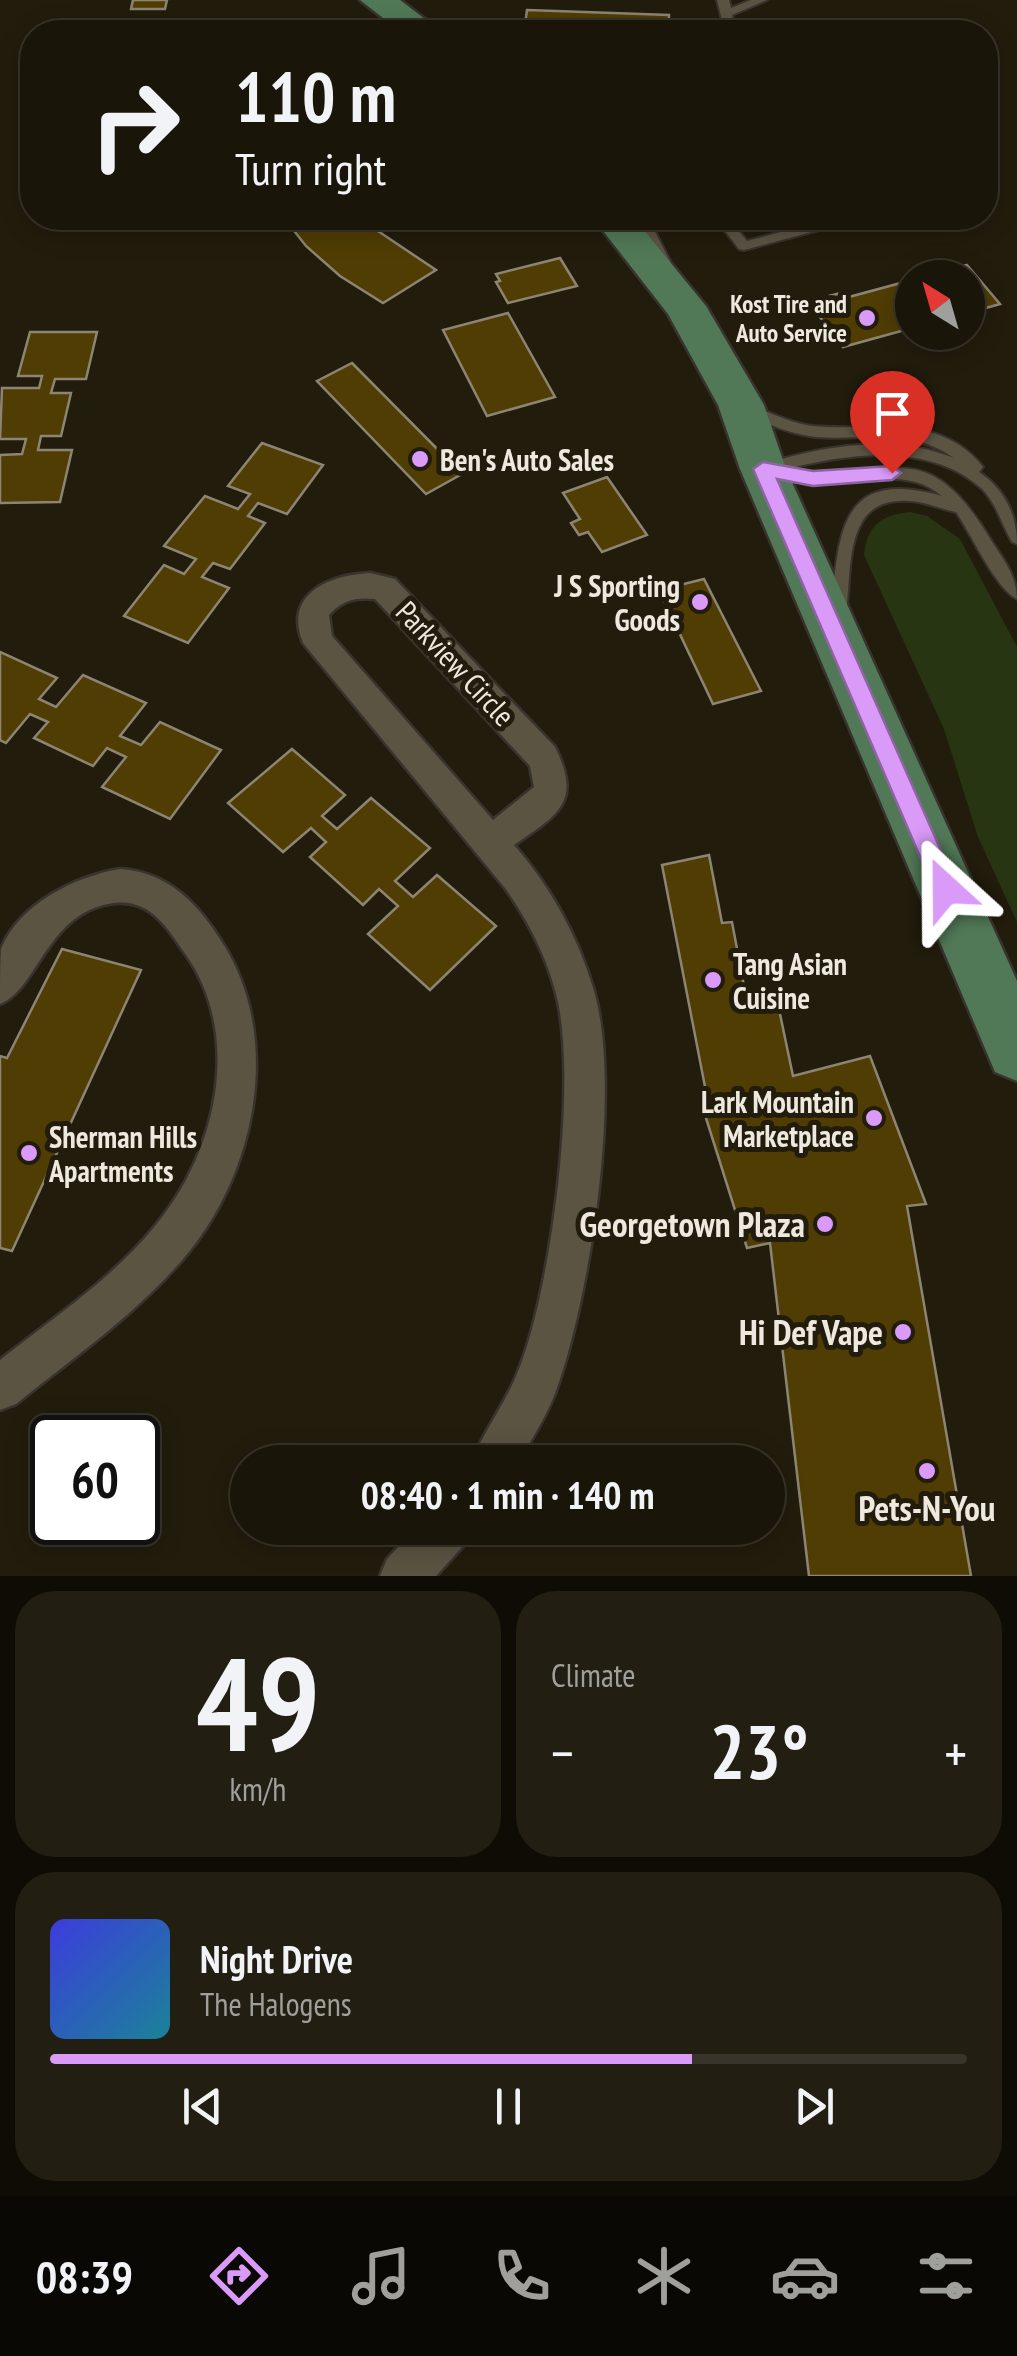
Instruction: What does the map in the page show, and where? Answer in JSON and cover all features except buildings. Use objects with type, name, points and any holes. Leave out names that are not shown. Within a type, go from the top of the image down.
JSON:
[{"type":"main road","points":[[377,0],[406,20]]},
{"type":"main road","points":[[624,230],[685,306],[742,405],[763,469],[1017,1050]]},
{"type":"street","name":"Parkview Circle","points":[[490,842],[539,808],[552,791],[543,757],[384,588],[367,583],[348,584],[319,601],[310,616],[311,630],[318,643],[490,842],[544,913],[562,948],[576,990],[583,1042],[585,1117],[564,1286],[535,1387],[503,1445]]},
{"type":"street","points":[[0,986],[32,935],[60,908],[94,890],[126,885],[154,892],[201,944],[223,976],[238,1049],[227,1122],[208,1180],[184,1224],[144,1267],[0,1388]]},
{"type":"street","points":[[404,1576],[432,1545]]},
{"type":"lane","points":[[723,0],[727,20]]},
{"type":"lane","points":[[726,14],[761,0]]},
{"type":"lane","points":[[648,230],[685,306]]},
{"type":"lane","points":[[731,230],[744,246],[803,230]]},
{"type":"lane","points":[[742,405],[778,425],[813,434],[909,432],[948,446],[976,467],[1017,538]]},
{"type":"lane","points":[[763,469],[806,457],[907,451],[936,455],[987,485]]},
{"type":"lane","points":[[763,469],[813,478],[892,473],[921,477],[939,485],[962,511],[1017,593]]},
{"type":"lane","points":[[835,635],[850,528],[866,506],[890,495],[918,494],[962,511]]},
{"type":"green space","points":[[910,512],[927,516],[960,539],[1017,647],[1017,922],[978,837],[944,729],[864,555],[872,529],[878,523]]},
{"type":"place","name":"Kost Tire and Auto Service","points":[[867,318]]},
{"type":"place","name":"Ben's Auto Sales","points":[[420,459]]},
{"type":"place","name":"J S Sporting Goods","points":[[700,602]]},
{"type":"place","name":"Tang Asian Cuisine","points":[[713,980]]},
{"type":"place","name":"Lark Mountain Marketplace","points":[[874,1118]]},
{"type":"place","name":"Sherman Hills Apartments","points":[[29,1153]]},
{"type":"place","name":"Georgetown Plaza","points":[[825,1224]]},
{"type":"place","name":"Hi Def Vape","points":[[903,1332]]},
{"type":"place","name":"Pets-N-You","points":[[927,1471]]},
{"type":"route","points":[[892,473],[813,478],[763,469],[946,889]]}]
